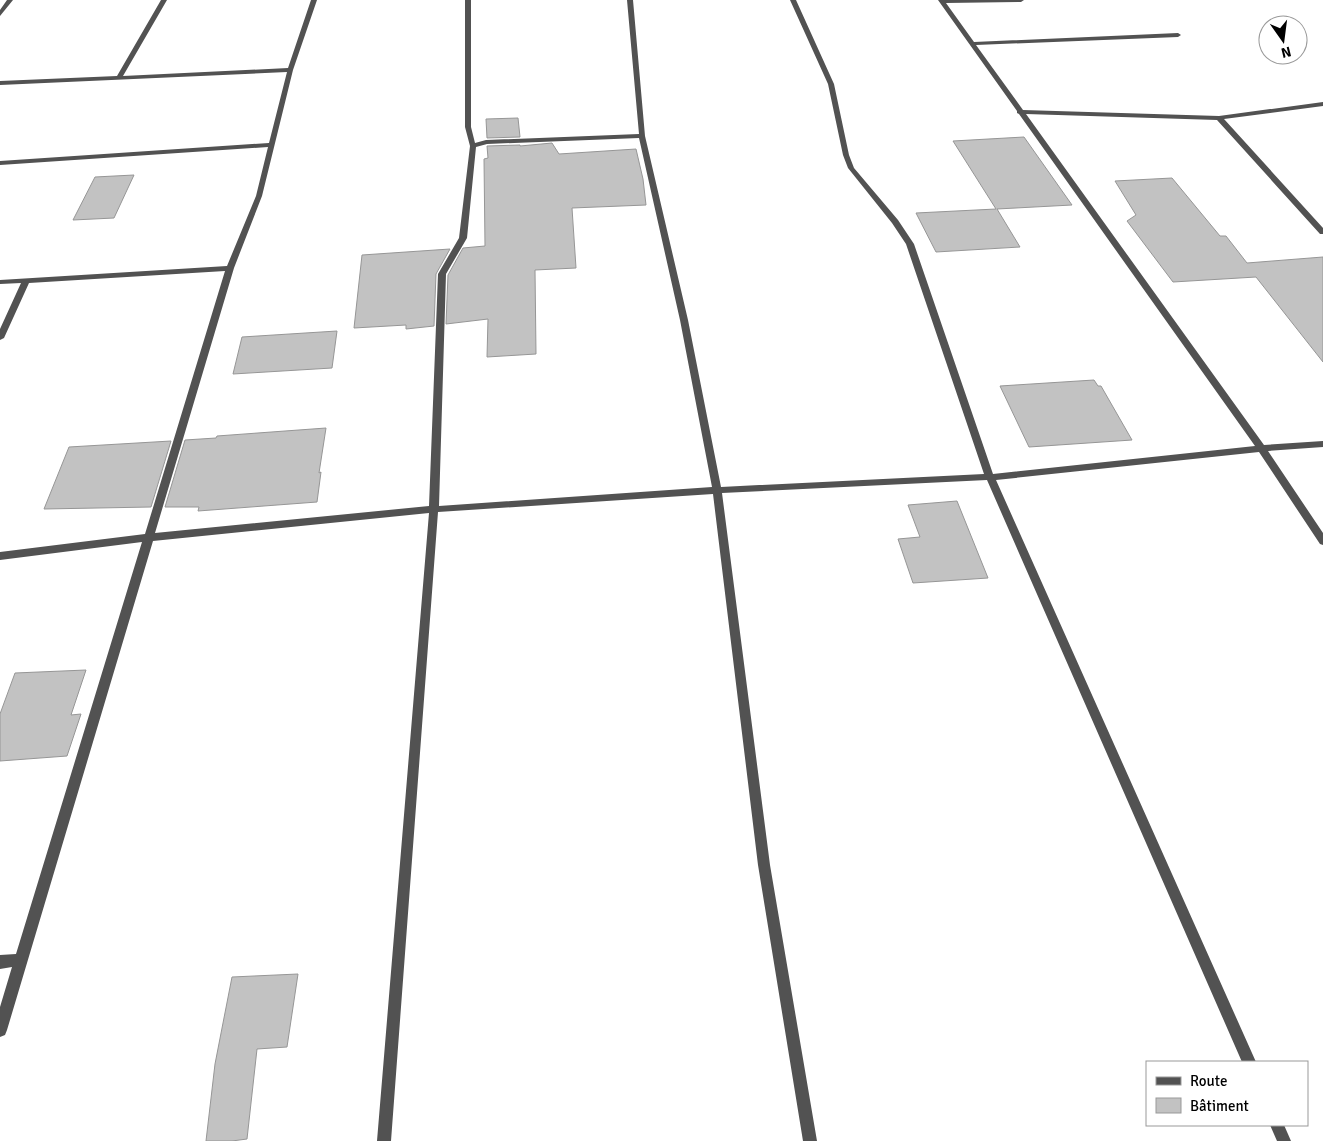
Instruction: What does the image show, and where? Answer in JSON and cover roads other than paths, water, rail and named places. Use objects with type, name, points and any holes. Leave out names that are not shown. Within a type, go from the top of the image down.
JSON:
[{"type":"street","points":[[0,14],[10,0]]},
{"type":"street","points":[[119,78],[164,0]]},
{"type":"street","points":[[0,1030],[230,268],[258,196],[290,70],[314,0]]},
{"type":"street","points":[[384,1141],[434,508],[442,274],[463,238],[473,146],[468,127],[468,0]]},
{"type":"street","points":[[630,0],[642,136],[684,320],[718,490],[764,865],[810,1141]]},
{"type":"street","points":[[793,0],[831,84],[846,155],[851,168],[895,222],[910,244],[990,477],[1249,1061]]},
{"type":"street","points":[[942,1],[1021,0]]},
{"type":"street","points":[[942,1],[1261,448],[1323,541]]},
{"type":"street","points":[[972,44],[1178,36]]},
{"type":"street","points":[[0,83],[290,70]]},
{"type":"street","points":[[1020,112],[1219,118],[1323,104]]},
{"type":"street","points":[[1219,118],[1323,232]]},
{"type":"street","points":[[473,146],[486,142],[642,136]]},
{"type":"street","points":[[0,163],[271,145]]},
{"type":"street","points":[[0,282],[230,268]]},
{"type":"street","points":[[0,338],[26,281]]},
{"type":"street","points":[[0,556],[150,536],[434,508],[718,490],[990,477],[1261,448],[1323,444]]},
{"type":"street","points":[[0,962],[21,960]]},
{"type":"street","points":[[1277,1126],[1284,1141]]}]
